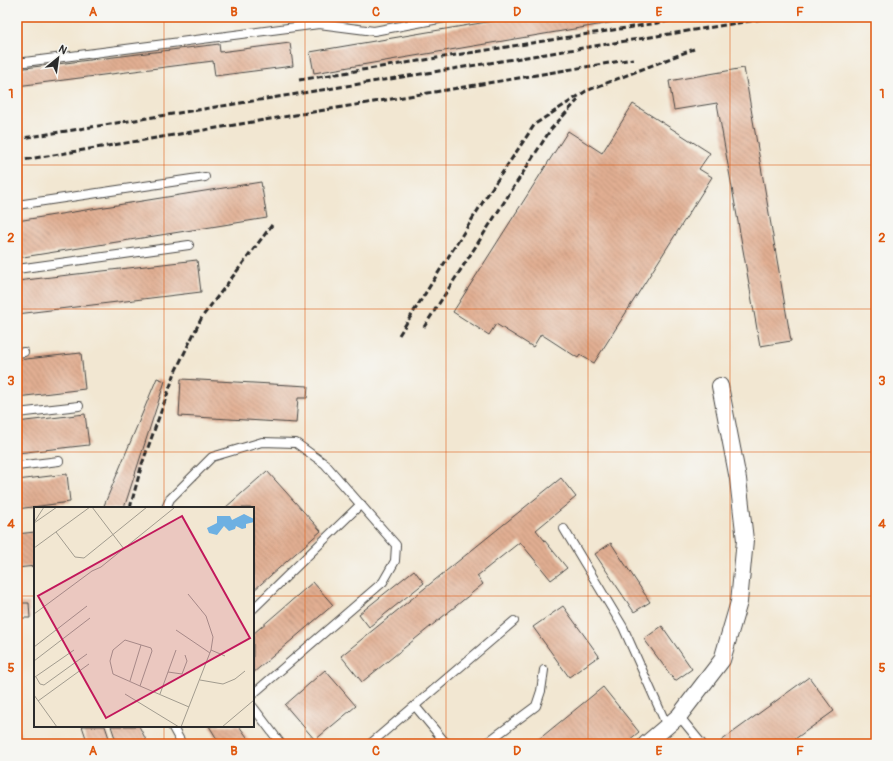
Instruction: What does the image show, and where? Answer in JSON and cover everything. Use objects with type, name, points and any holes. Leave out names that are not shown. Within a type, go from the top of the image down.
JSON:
[{"type":"street","points":[[646,744],[673,721],[722,660],[739,602],[745,540],[738,479],[720,386]]},
{"type":"lane","points":[[17,63],[319,24],[374,30],[450,17]]},
{"type":"lane","points":[[17,205],[205,177]]},
{"type":"lane","points":[[17,269],[189,245]]},
{"type":"lane","points":[[17,413],[79,406]]},
{"type":"lane","points":[[166,507],[170,499],[212,457],[262,442],[296,443],[325,464],[396,545],[395,561],[383,582],[254,693]]},
{"type":"lane","points":[[17,466],[59,461]]},
{"type":"lane","points":[[254,608],[361,504]]},
{"type":"lane","points":[[564,528],[623,627],[673,721],[702,744]]},
{"type":"lane","points":[[370,744],[514,621]]},
{"type":"lane","points":[[485,744],[536,706],[542,691],[544,670]]},
{"type":"lane","points":[[415,706],[444,741],[449,744]]},
{"type":"lane","points":[[254,708],[281,744]]},
{"type":"lane","points":[[173,727],[182,744]]},
{"type":"building","points":[[86,17],[95,17],[93,21]]},
{"type":"building","points":[[516,17],[639,18],[314,73],[310,52]]},
{"type":"building","points":[[290,43],[293,66],[215,76],[213,61],[17,86],[17,69],[219,44],[220,52]]},
{"type":"building","points":[[744,68],[791,341],[760,346],[717,103],[674,110],[669,81]]},
{"type":"building","points":[[633,104],[710,153],[699,169],[712,177],[594,363],[580,355],[578,358],[541,334],[533,347],[496,324],[489,335],[453,312],[568,131],[602,153]]},
{"type":"building","points":[[261,182],[267,218],[17,258],[17,221]]},
{"type":"building","points":[[197,260],[201,292],[17,314],[17,281]]},
{"type":"building","points":[[81,353],[85,389],[17,397],[17,360]]},
{"type":"building","points":[[157,378],[165,381],[124,507],[103,507]]},
{"type":"building","points":[[181,379],[308,386],[307,398],[298,398],[296,423],[179,416]]},
{"type":"building","points":[[85,414],[89,445],[17,453],[17,422]]},
{"type":"building","points":[[267,471],[321,531],[254,590],[254,507],[226,507]]},
{"type":"building","points":[[67,474],[70,502],[17,509],[17,480]]},
{"type":"building","points":[[561,478],[576,497],[536,530],[567,568],[551,580],[520,542],[477,576],[483,584],[362,682],[341,656]]},
{"type":"building","points":[[34,532],[34,566],[17,568],[17,534]]},
{"type":"building","points":[[611,543],[650,602],[634,612],[595,554]]},
{"type":"building","points":[[414,570],[424,583],[369,627],[359,614]]},
{"type":"building","points":[[313,582],[333,605],[254,672],[254,633]]},
{"type":"building","points":[[17,603],[29,603],[30,618],[17,618]]},
{"type":"building","points":[[563,606],[599,656],[569,677],[533,627]]},
{"type":"building","points":[[662,626],[692,669],[675,681],[644,639]]},
{"type":"building","points":[[325,670],[356,706],[315,740],[285,705]]},
{"type":"building","points":[[809,677],[834,711],[788,744],[724,744],[721,741]]},
{"type":"building","points":[[603,687],[639,732],[624,744],[533,744]]},
{"type":"building","points":[[17,724],[23,744],[17,744]]},
{"type":"building","points":[[82,727],[105,727],[111,744],[88,744]]},
{"type":"building","points":[[111,727],[140,727],[148,744],[117,744]]},
{"type":"building","points":[[210,727],[240,727],[252,744],[220,744]]},
{"type":"building","points":[[407,740],[410,744],[401,744]]},
{"type":"railway","points":[[299,80],[695,17]]},
{"type":"railway","points":[[17,139],[775,17]]},
{"type":"railway","points":[[399,335],[488,194],[535,124],[586,91],[694,49]]},
{"type":"railway","points":[[17,161],[633,59]]},
{"type":"railway","points":[[424,327],[551,129],[578,100]]},
{"type":"railway","points":[[130,507],[142,464],[176,370],[202,317],[272,225]]}]
